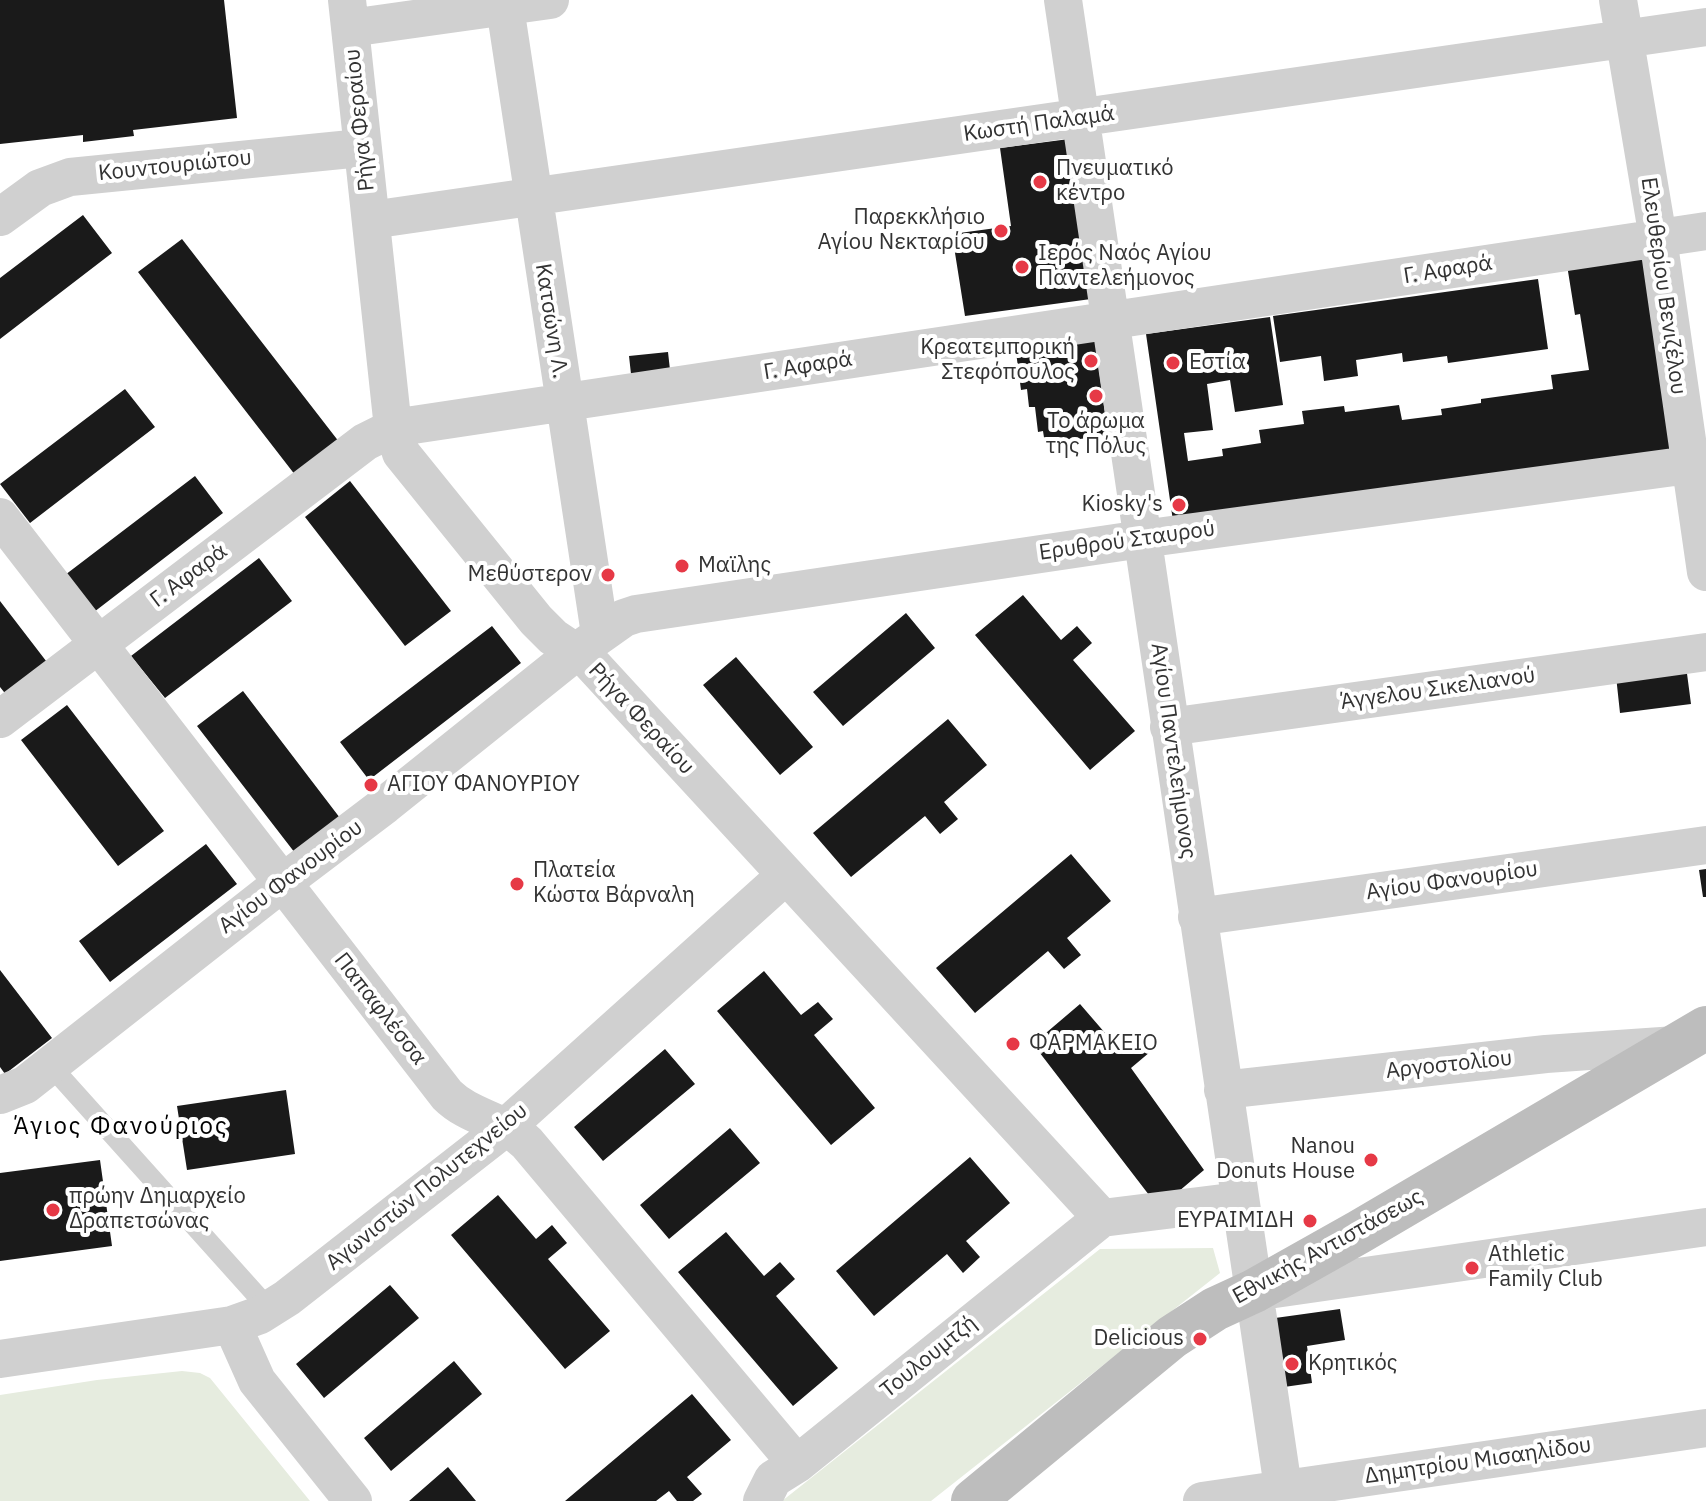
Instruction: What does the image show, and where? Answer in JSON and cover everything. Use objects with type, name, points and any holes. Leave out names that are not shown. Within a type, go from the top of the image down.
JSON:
[{"type":"street","points":[[348,14],[505,7],[550,0]]},
{"type":"street","name":"Αγίου Παντελεήμονος","points":[[1063,0],[1284,1495]]},
{"type":"street","name":"Ελευθερίου Βενιζέλου","points":[[1618,0],[1658,238],[1706,572]]},
{"type":"street","name":"Κατσώνη Λ.","points":[[505,7],[563,403],[588,643]]},
{"type":"street","name":"Ρήγα Φεραίου","points":[[348,14],[393,428],[401,453],[411,470],[553,637],[588,643],[589,661],[1102,1218]]},
{"type":"street","name":"Κωστή Παλαμά","points":[[371,220],[1706,27]]},
{"type":"street","name":"Κουντουριώτου","points":[[0,217],[40,188],[70,177],[361,148]]},
{"type":"street","name":"Γ. Αφαρά","points":[[0,719],[365,442],[393,428],[1706,231]]},
{"type":"street","name":"Ερυθρού Σταυρού","points":[[588,643],[624,618],[636,614],[1142,539],[1689,465]]},
{"type":"street","name":"Παπαφλέσσα","points":[[0,517],[451,1099],[506,1127],[527,1143],[797,1464]]},
{"type":"street","name":"Αγίου Φανουρίου","points":[[0,1095],[25,1085],[588,643]]},
{"type":"street","name":"Άγγελου Σικελιανού","points":[[1169,727],[1706,652]]},
{"type":"street","name":"Αγίου Φανουρίου","points":[[1197,917],[1706,845]]},
{"type":"street","name":"Αγωνιστών Πολυτεχνείου","points":[[0,1359],[232,1325],[287,1298],[506,1127],[785,876]]},
{"type":"street","name":"Αργοστολίου","points":[[1223,1090],[1691,1037]]},
{"type":"street","name":"Εθνικής Αντιστάσεως","points":[[973,1501],[1172,1337],[1215,1309],[1254,1291],[1691,1037]]},
{"type":"street","points":[[1102,1218],[1239,1201]]},
{"type":"street","name":"Τουλουμτζή","points":[[762,1501],[773,1479],[797,1464],[1102,1218]]},
{"type":"street","points":[[1254,1291],[1706,1227]]},
{"type":"street","points":[[232,1325],[257,1381],[353,1501]]},
{"type":"street","name":"Δημητρίου Μισαηλίδου","points":[[1202,1501],[1284,1495],[1706,1428]]},
{"type":"lane","points":[[50,1065],[269,1309]]},
{"type":"shaded area","points":[[1213,1248],[1220,1273],[931,1501],[782,1501],[1100,1249]]},
{"type":"shaded area","points":[[182,1371],[200,1373],[210,1378],[310,1501],[0,1501],[0,1395]]},
{"type":"building","points":[[0,0],[224,0],[237,118],[133,130],[134,136],[83,142],[83,135],[0,144]]},
{"type":"building","name":"Ιερός Ναός Αγίου Παντελεήμονος","points":[[1069,139],[1091,299],[965,316],[952,234],[1011,226],[1000,148]]},
{"type":"building","points":[[83,215],[112,253],[0,339],[0,278]]},
{"type":"building","points":[[182,239],[343,447],[299,480],[138,272]]},
{"type":"building","points":[[1647,253],[1677,450],[1173,521],[1146,334],[1270,317],[1283,405],[1235,412],[1230,380],[1207,384],[1213,430],[1184,433],[1188,461],[1223,456],[1222,449],[1261,443],[1259,430],[1304,424],[1302,411],[1344,406],[1345,412],[1399,405],[1402,420],[1442,415],[1441,409],[1481,403],[1481,399],[1553,389],[1551,375],[1589,370],[1580,314],[1575,315],[1567,265]]},
{"type":"building","points":[[1538,279],[1548,349],[1448,363],[1447,356],[1403,362],[1402,353],[1356,360],[1358,376],[1324,381],[1321,356],[1280,362],[1273,316]]},
{"type":"building","points":[[1095,341],[1108,435],[1045,444],[1043,431],[1038,432],[1035,407],[1029,407],[1027,389],[1021,390],[1016,352]]},
{"type":"building","points":[[668,352],[671,379],[632,383],[629,356]]},
{"type":"building","points":[[125,389],[155,427],[30,523],[0,484]]},
{"type":"building","points":[[195,476],[223,513],[94,612],[65,575]]},
{"type":"building","points":[[350,481],[451,611],[405,646],[305,517]]},
{"type":"building","points":[[259,558],[292,601],[165,698],[131,656]]},
{"type":"building","points":[[1023,595],[1061,640],[1077,626],[1092,643],[1073,660],[1135,731],[1090,770],[975,635]]},
{"type":"building","points":[[0,601],[53,670],[12,702],[0,687]]},
{"type":"building","points":[[906,613],[935,648],[843,726],[813,692]]},
{"type":"building","points":[[492,626],[521,663],[369,780],[340,742]]},
{"type":"building","points":[[736,657],[813,747],[780,775],[703,685]]},
{"type":"building","points":[[1686,666],[1691,704],[1620,713],[1616,676]]},
{"type":"building","points":[[243,691],[340,818],[295,853],[197,726]]},
{"type":"building","points":[[67,705],[164,831],[118,866],[21,740]]},
{"type":"building","points":[[948,719],[987,765],[944,802],[958,819],[940,834],[925,816],[851,877],[813,833]]},
{"type":"building","points":[[206,844],[237,884],[110,982],[79,941]]},
{"type":"building","points":[[1071,854],[1111,901],[1067,938],[1081,955],[1064,969],[1048,951],[975,1013],[936,968]]},
{"type":"building","points":[[1706,869],[1706,897],[1703,897],[1699,870]]},
{"type":"building","points":[[0,970],[52,1038],[5,1074],[0,1067]]},
{"type":"building","points":[[764,971],[801,1015],[818,1002],[833,1019],[814,1035],[875,1108],[831,1145],[717,1011]]},
{"type":"building","points":[[1080,1004],[1118,1048],[1134,1034],[1150,1052],[1131,1068],[1204,1170],[1159,1208],[1033,1044]]},
{"type":"building","points":[[665,1049],[695,1084],[603,1161],[574,1127]]},
{"type":"building","points":[[286,1090],[295,1154],[187,1170],[177,1106]]},
{"type":"building","points":[[730,1128],[760,1163],[669,1239],[640,1205]]},
{"type":"building","points":[[970,1157],[1010,1203],[966,1241],[980,1257],[963,1273],[947,1254],[874,1316],[836,1271]]},
{"type":"building","name":"πρώην Δημαρχείο Δραπετσώνας","points":[[100,1160],[112,1246],[0,1261],[0,1173]]},
{"type":"building","points":[[498,1195],[536,1239],[552,1225],[567,1243],[548,1259],[610,1331],[565,1369],[451,1235]]},
{"type":"building","points":[[726,1232],[764,1276],[780,1262],[795,1279],[776,1296],[838,1368],[793,1406],[678,1272]]},
{"type":"building","points":[[390,1285],[419,1318],[324,1398],[296,1364]]},
{"type":"building","name":"Κρητικός","points":[[1340,1309],[1345,1340],[1307,1346],[1312,1383],[1277,1388],[1268,1319]]},
{"type":"building","points":[[454,1361],[482,1394],[391,1471],[364,1438]]},
{"type":"building","points":[[692,1394],[731,1440],[687,1477],[702,1494],[693,1501],[677,1501],[669,1491],[656,1501],[565,1501]]},
{"type":"building","points":[[448,1467],[476,1501],[409,1501]]},
{"type":"place","name":"Πνευματικό κέντρο","points":[[1040,182]]},
{"type":"place","name":"Παρεκκλήσιο Αγίου Νεκταρίου","points":[[1001,231]]},
{"type":"place","name":"Ιερός Ναός Αγίου Παντελεήμονος","points":[[1022,267]]},
{"type":"place","name":"Κρεατεμπορική Στεφόπουλος","points":[[1091,361]]},
{"type":"place","name":"Εστία","points":[[1173,363]]},
{"type":"place","name":"Το άρωμα της Πόλυς","points":[[1096,396]]},
{"type":"place","name":"Kiosky's","points":[[1179,505]]},
{"type":"place","name":"Μαϊλης","points":[[682,566]]},
{"type":"place","name":"Μεθύστερον","points":[[608,575]]},
{"type":"place","name":"ΑΓΙΟΥ ΦΑΝΟΥΡΙΟΥ","points":[[371,785]]},
{"type":"place","name":"Πλατεία Κώστα Βάρναλη","points":[[517,884]]},
{"type":"place","name":"ΦΑΡΜΑΚΕΙΟ","points":[[1013,1044]]},
{"type":"place","name":"Nanou Donuts House","points":[[1371,1160]]},
{"type":"place","name":"πρώην Δημαρχείο Δραπετσώνας","points":[[53,1210]]},
{"type":"place","name":"ΕΥΡΑΙΜΙΔΗ","points":[[1310,1221]]},
{"type":"place","name":"Athletic Family Club","points":[[1472,1268]]},
{"type":"place","name":"Delicious","points":[[1200,1339]]},
{"type":"place","name":"Κρητικός","points":[[1292,1364]]},
{"type":"district","name":"Άγιος Φανούριος","points":[[121,1127]]}]
